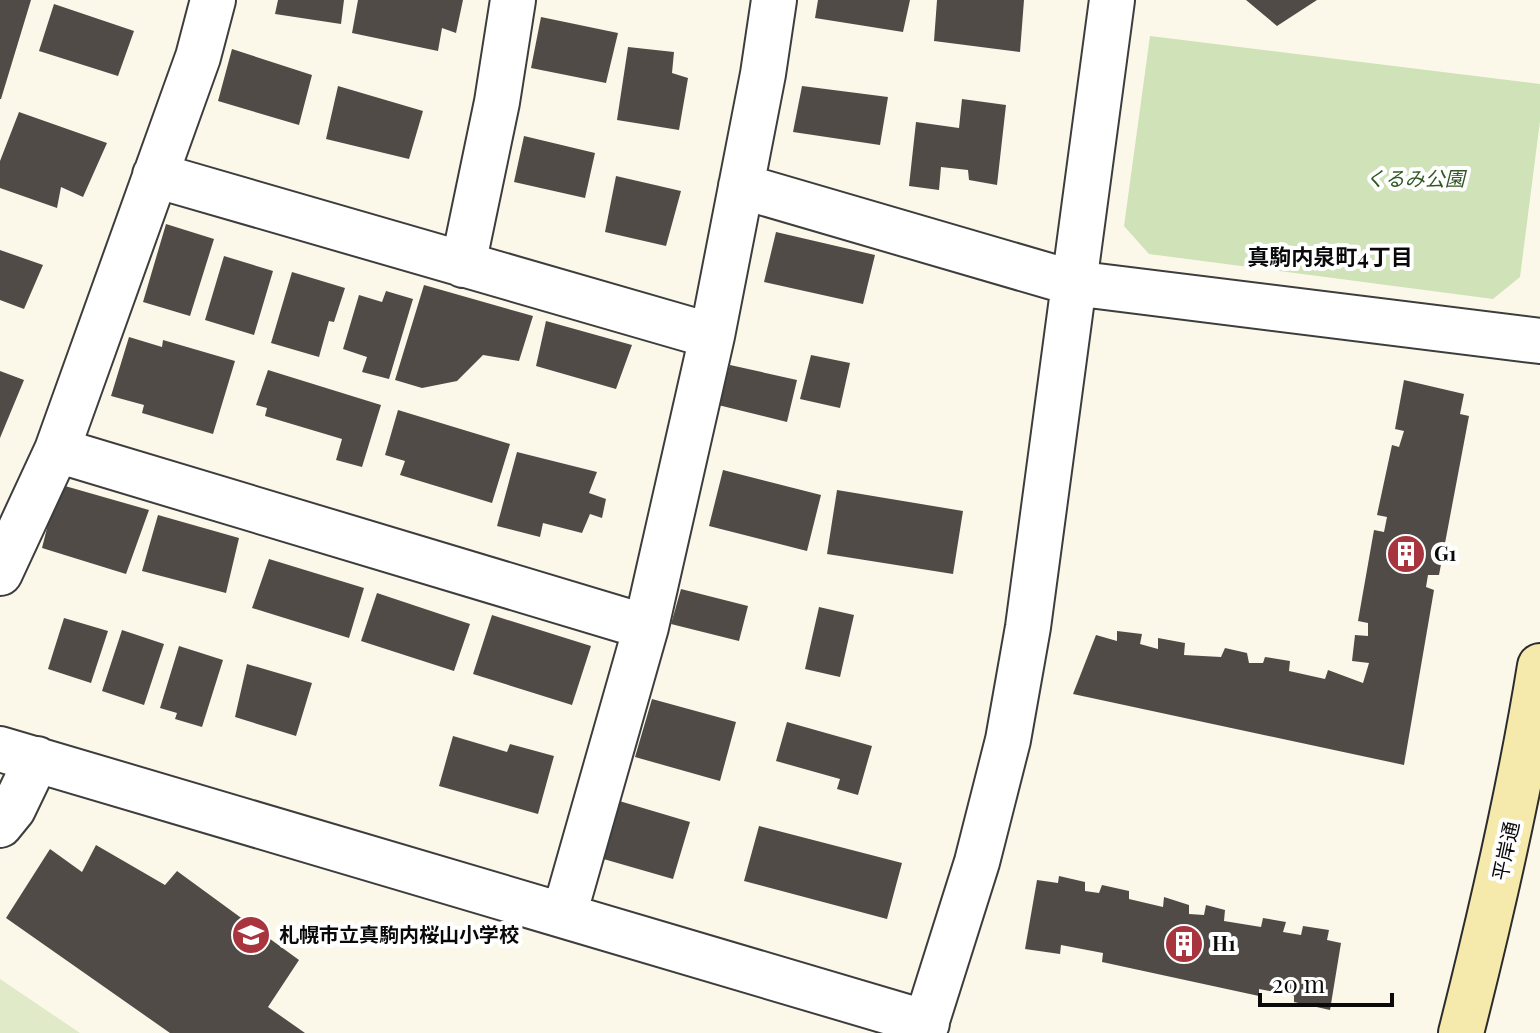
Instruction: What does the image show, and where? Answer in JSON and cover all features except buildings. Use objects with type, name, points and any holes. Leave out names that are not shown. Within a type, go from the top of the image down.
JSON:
[{"type":"street","points":[[0,573],[57,450],[198,57],[213,0]]},
{"type":"street","points":[[463,265],[497,102],[513,0]]},
{"type":"street","points":[[564,915],[646,627],[712,336],[774,0]]},
{"type":"street","points":[[0,825],[13,809],[18,754],[564,915],[925,1028],[977,862],[1008,740],[1028,627],[1112,0]]},
{"type":"street","points":[[155,175],[712,336]]},
{"type":"street","points":[[741,186],[1073,283],[1540,341]]},
{"type":"street","points":[[57,450],[646,627]]},
{"type":"street","name":"平岸通","points":[[1461,1033],[1516,805],[1540,666]]},
{"type":"green space","name":"くるみ公園","points":[[1150,36],[1540,84],[1540,121],[1520,277],[1493,299],[1149,254],[1124,226]]},
{"type":"green space","points":[[0,979],[80,1033],[0,1033]]},
{"type":"place","name":"G1","points":[[1406,554]]},
{"type":"place","name":"札幌市立真駒内桜山小学校","points":[[251,935]]},
{"type":"place","name":"H1","points":[[1184,944]]},
{"type":"district","name":"真駒内泉町4丁目","points":[[1330,257]]}]
